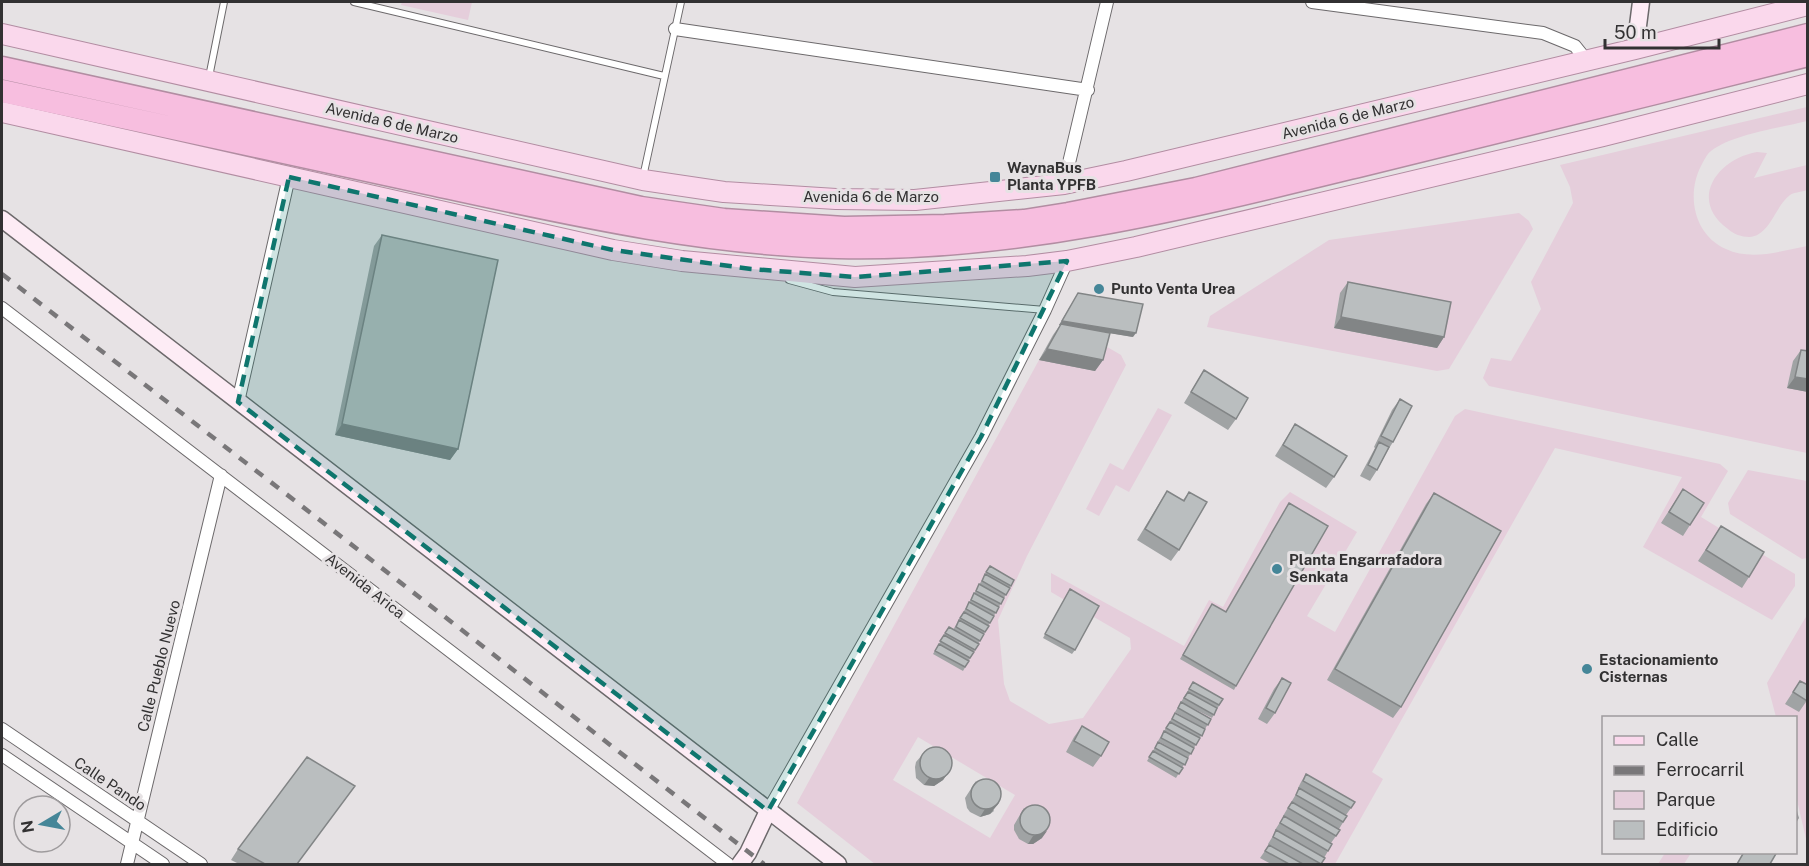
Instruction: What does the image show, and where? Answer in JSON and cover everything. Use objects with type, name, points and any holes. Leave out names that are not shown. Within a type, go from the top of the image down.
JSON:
[{"type":"highway","name":"Avenida 6 de Marzo","points":[[2,68],[641,208],[724,220],[844,228],[1024,221],[1184,191],[1808,35]]},
{"type":"highway","points":[[2,91],[615,222],[717,238],[838,247],[955,244],[1032,235],[1200,205],[1808,55]]},
{"type":"main road","points":[[1635,49],[1641,2]]},
{"type":"main road","name":"Avenida 6 de Marzo","points":[[2,34],[643,180],[724,192],[847,199],[915,200],[1064,184],[1206,153],[1808,5]]},
{"type":"main road","points":[[2,112],[613,250],[751,269],[855,277],[974,270],[1067,261],[1203,232],[1808,84]]},
{"type":"main road","points":[[2,219],[838,864]]},
{"type":"main road","points":[[740,864],[748,853],[768,811]]},
{"type":"street","points":[[1064,184],[1107,2]]},
{"type":"street","points":[[1312,2],[1542,33],[1575,46],[1587,61]]},
{"type":"street","points":[[675,29],[1088,90]]},
{"type":"street","points":[[238,402],[289,177]]},
{"type":"street","points":[[768,811],[981,437],[1067,261]]},
{"type":"street","name":"Avenida Arica","points":[[2,308],[728,864]]},
{"type":"street","name":"Calle Pueblo Nuevo","points":[[128,864],[136,820],[220,475]]},
{"type":"street","name":"Calle Pando","points":[[2,729],[201,864]]},
{"type":"street","points":[[2,755],[163,864]]},
{"type":"lane","points":[[208,81],[224,2]]},
{"type":"lane","points":[[354,2],[664,76]]},
{"type":"lane","points":[[643,180],[681,2]]},
{"type":"lane","points":[[751,269],[833,292],[1045,310]]},
{"type":"highlighted area","points":[[289,177],[613,250],[751,269],[855,277],[1067,261],[981,437],[768,811],[238,402]]},
{"type":"green space","points":[[402,2],[472,2],[468,20],[401,5]]},
{"type":"green space","points":[[1807,107],[1807,121],[1731,140],[1711,151],[1696,177],[1694,201],[1700,224],[1706,234],[1715,243],[1736,253],[1756,255],[1807,246],[1807,453],[1489,386],[1483,378],[1491,358],[1511,361],[1541,309],[1531,282],[1573,203],[1570,187],[1560,165]]},
{"type":"green space","points":[[1757,152],[1767,153],[1754,178],[1807,165],[1807,190],[1790,195],[1762,232],[1746,237],[1732,232],[1716,218],[1710,206],[1709,194],[1712,182],[1730,163]]},
{"type":"green space","points":[[1519,213],[1529,221],[1533,229],[1449,369],[1437,371],[1207,327],[1210,316],[1329,240]],"holes":[[[1341,293],[1437,348],[1334,328]]]},
{"type":"green space","points":[[1102,344],[1121,355],[1126,365],[1027,556],[998,620],[1004,684],[1010,701],[1049,724],[1083,718],[1131,649],[1130,638],[1051,592],[1051,573],[1184,646],[1209,600],[1223,607],[1280,502],[1290,492],[1357,532],[1307,616],[1335,632],[1455,416],[1465,409],[1720,464],[1728,471],[1701,517],[1795,574],[1795,586],[1772,620],[1643,547],[1682,477],[1555,448],[1372,772],[1383,779],[1335,864],[875,864],[797,803],[1039,360]],"holes":[[[1286,507],[1234,690],[1224,616]],[[918,737],[1015,795],[990,838],[893,780]]]},
{"type":"green space","points":[[1158,408],[1172,415],[1129,492],[1116,485],[1099,516],[1086,509],[1110,463],[1123,470]]},
{"type":"green space","points":[[1748,470],[1807,481],[1807,558],[1802,559],[1730,514],[1728,503]]},
{"type":"green space","points":[[1807,615],[1807,843],[1797,800],[1797,716],[1776,716],[1767,683]]},
{"type":"green space","points":[[1664,854],[1690,854],[1684,864],[1658,864]]},
{"type":"building","points":[[382,235],[498,260],[458,449],[342,424]]},
{"type":"building","points":[[1348,282],[1451,302],[1444,337],[1341,317]]},
{"type":"building","points":[[1078,293],[1143,304],[1136,333],[1062,321]]},
{"type":"building","points":[[1061,324],[1110,333],[1103,360],[1047,349]]},
{"type":"building","points":[[1801,350],[1808,351],[1808,379],[1795,377]]},
{"type":"building","points":[[1204,370],[1248,398],[1236,419],[1191,392]]},
{"type":"building","points":[[1400,399],[1412,406],[1393,442],[1381,436]]},
{"type":"building","points":[[1295,424],[1347,456],[1334,477],[1283,445]]},
{"type":"building","points":[[1379,442],[1389,447],[1377,470],[1368,465]]},
{"type":"building","points":[[1683,489],[1704,503],[1690,525],[1669,512]]},
{"type":"building","points":[[1167,491],[1184,501],[1189,492],[1207,502],[1179,550],[1145,529]]},
{"type":"building","points":[[1434,493],[1501,531],[1401,707],[1335,669]]},
{"type":"building","name":"Planta Engarrafadora Senkata","points":[[1289,503],[1328,526],[1236,686],[1183,655],[1212,604],[1226,612]]},
{"type":"building","points":[[1721,526],[1764,552],[1749,577],[1706,550]]},
{"type":"building","points":[[990,566],[1014,580],[1011,586],[986,572]]},
{"type":"building","points":[[985,574],[1010,588],[1006,595],[982,581]]},
{"type":"building","points":[[979,584],[1004,598],[1001,604],[976,591]]},
{"type":"building","points":[[1070,589],[1099,606],[1075,650],[1045,634]]},
{"type":"building","points":[[974,593],[999,607],[996,613],[971,600]]},
{"type":"building","points":[[969,602],[994,616],[990,623],[966,609]]},
{"type":"building","points":[[964,612],[989,626],[985,632],[960,618]]},
{"type":"building","points":[[959,620],[984,634],[980,641],[956,627]]},
{"type":"building","points":[[949,627],[979,644],[975,650],[945,633]]},
{"type":"building","points":[[944,635],[974,652],[970,658],[940,641]]},
{"type":"building","points":[[939,644],[969,661],[965,667],[935,651]]},
{"type":"building","points":[[1282,678],[1291,683],[1275,713],[1266,708]]},
{"type":"building","points":[[1800,681],[1808,685],[1807,701],[1793,692]]},
{"type":"building","points":[[1193,682],[1223,699],[1219,705],[1189,689]]},
{"type":"building","points":[[1188,692],[1217,708],[1214,715],[1184,698]]},
{"type":"building","points":[[1181,702],[1211,719],[1208,725],[1178,708]]},
{"type":"building","points":[[1175,713],[1205,729],[1202,736],[1172,719]]},
{"type":"building","points":[[1170,722],[1200,738],[1196,745],[1166,728]]},
{"type":"building","points":[[1082,726],[1109,742],[1101,756],[1074,741]]},
{"type":"building","points":[[1164,731],[1194,748],[1191,754],[1161,738]]},
{"type":"building","points":[[1158,742],[1188,758],[1185,765],[1155,748]]},
{"type":"building","points":[[936,747],[947,752],[952,763],[947,774],[936,779],[925,774],[920,763],[925,752]]},
{"type":"building","points":[[1153,751],[1183,768],[1179,774],[1149,757]]},
{"type":"building","points":[[307,757],[355,786],[297,864],[265,864],[238,849]]},
{"type":"building","points":[[1306,774],[1355,802],[1351,808],[1303,781]]},
{"type":"building","points":[[986,779],[997,783],[1001,794],[997,805],[986,809],[975,805],[971,794],[975,783]]},
{"type":"building","points":[[1299,788],[1347,816],[1343,822],[1296,795]]},
{"type":"building","points":[[1292,802],[1340,830],[1336,836],[1288,808]]},
{"type":"building","points":[[1035,805],[1046,809],[1050,820],[1046,831],[1035,835],[1024,831],[1020,820],[1024,809]]},
{"type":"building","points":[[1284,816],[1332,844],[1328,851],[1280,823]]},
{"type":"building","points":[[1276,830],[1325,858],[1321,864],[1273,837]]},
{"type":"building","points":[[1269,845],[1303,864],[1289,864],[1265,851]]},
{"type":"building","points":[[1743,854],[1776,854],[1770,864],[1737,864]]},
{"type":"railway","points":[[2,274],[764,864]]},
{"type":"place","name":"WaynaBus Planta YPFB","points":[[995,177]]},
{"type":"place","name":"Punto Venta Urea","points":[[1099,289]]},
{"type":"place","name":"Planta Engarrafadora Senkata","points":[[1277,569]]},
{"type":"place","name":"Estacionamiento Cisternas","points":[[1587,669]]}]
